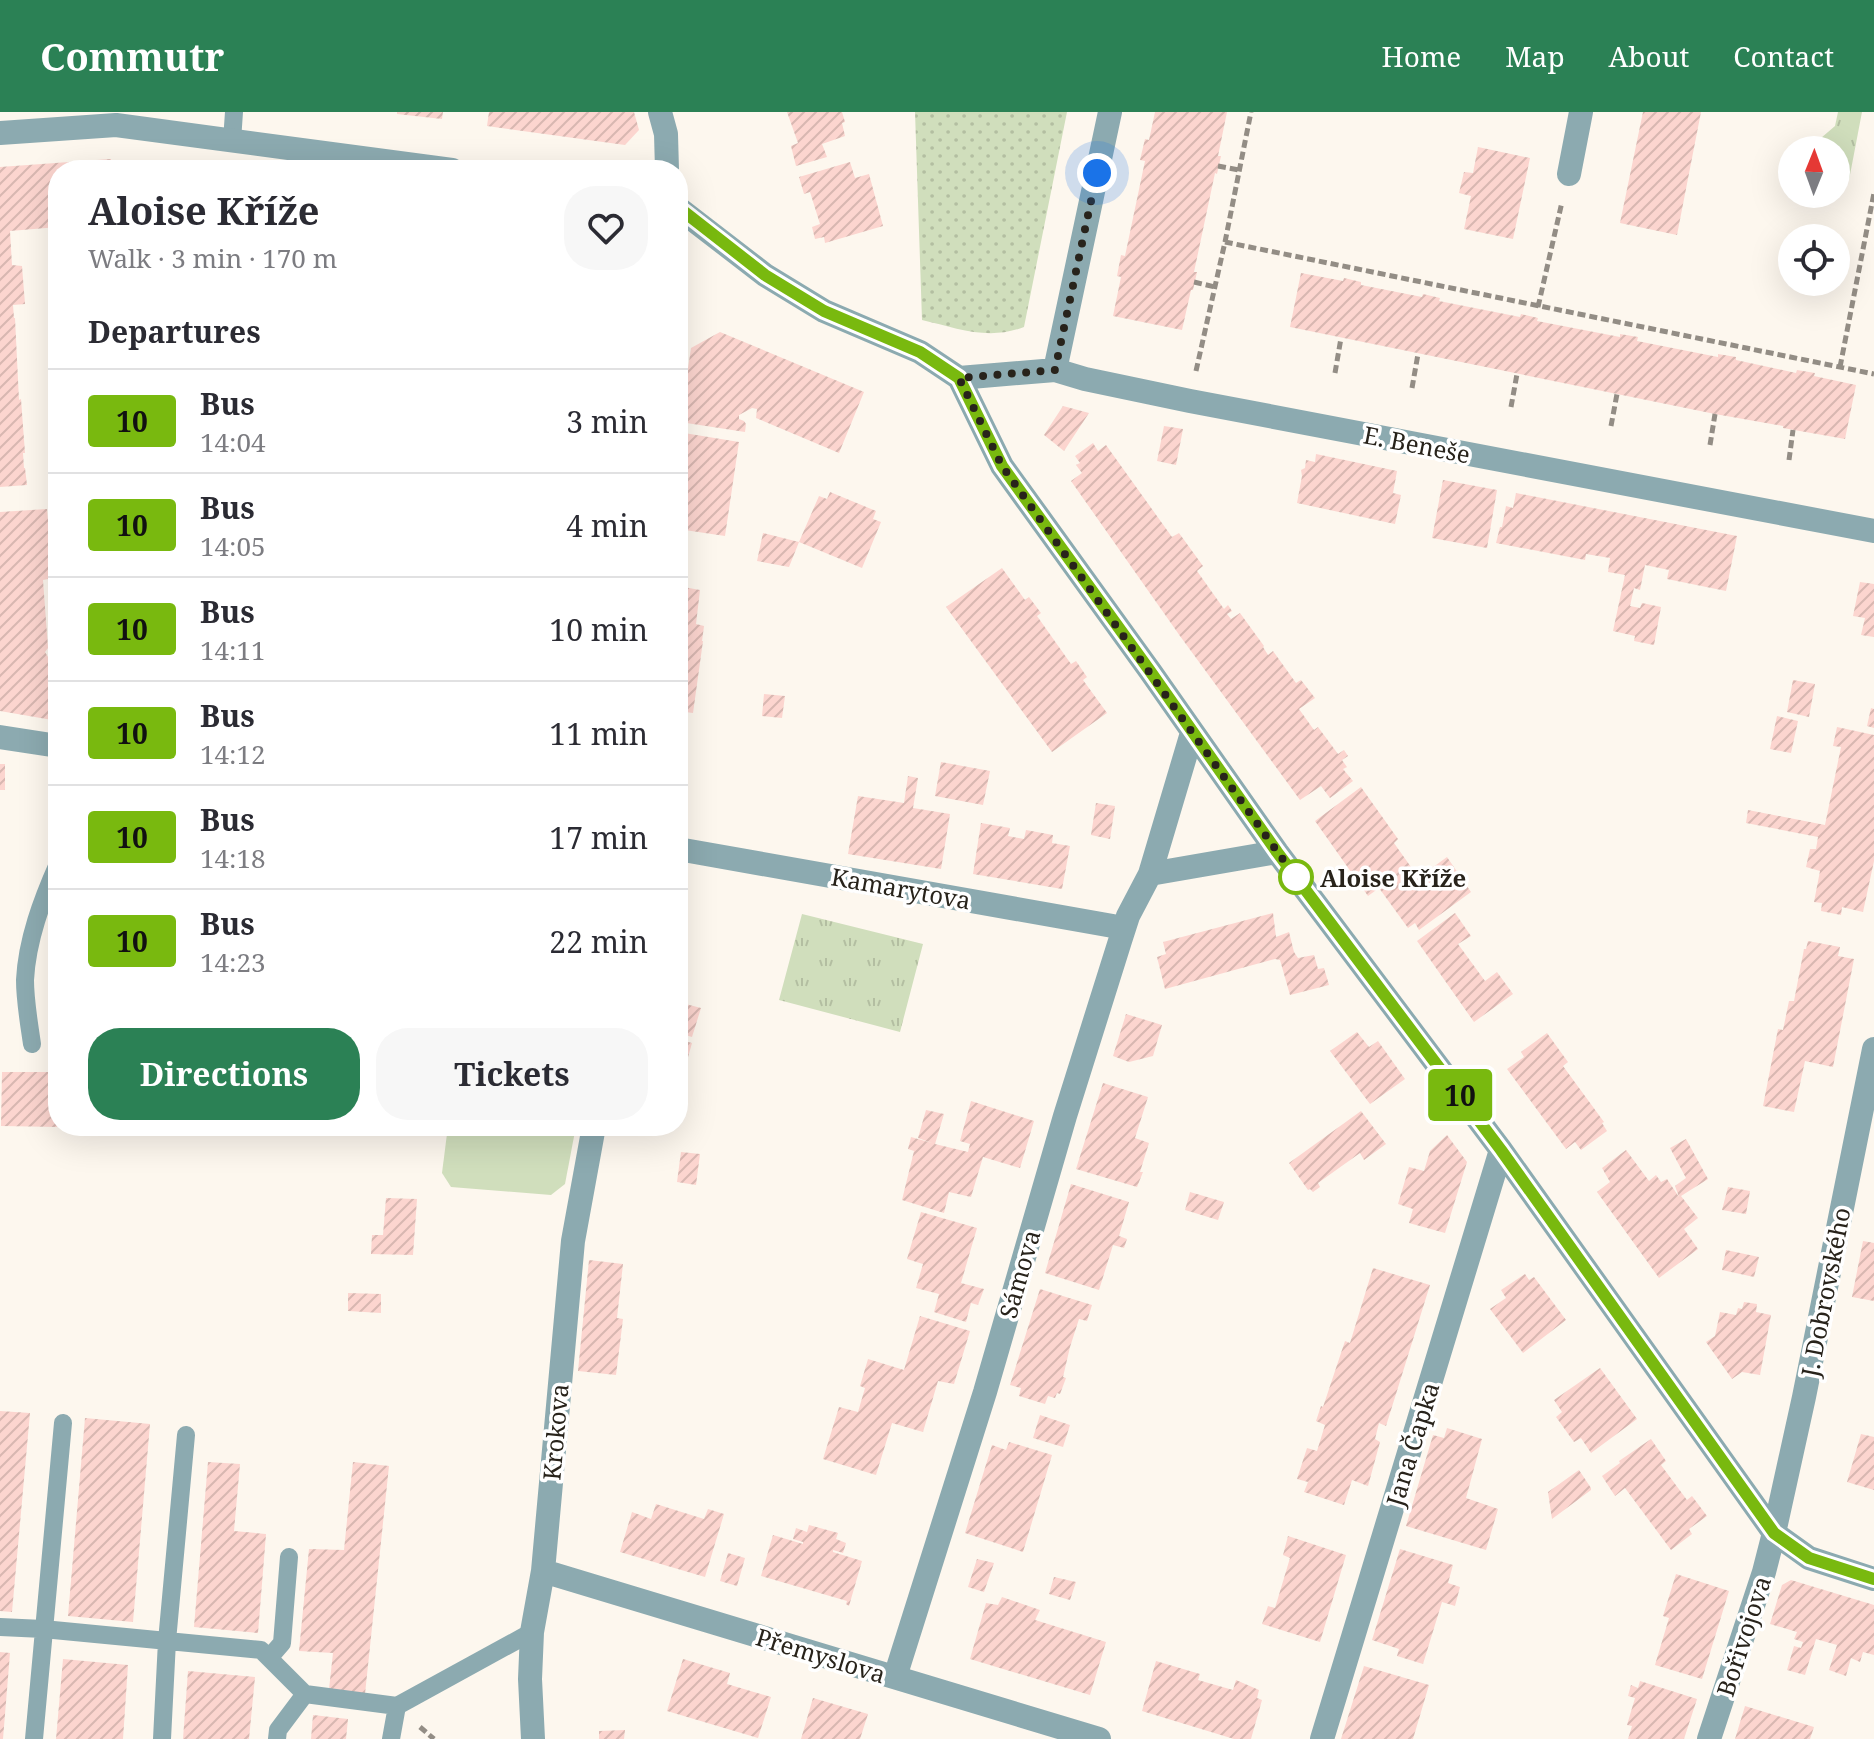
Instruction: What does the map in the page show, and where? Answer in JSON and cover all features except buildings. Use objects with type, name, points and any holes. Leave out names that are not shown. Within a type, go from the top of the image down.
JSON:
[{"type":"street","points":[[660,112],[666,134],[667,160]]},
{"type":"street","points":[[1055,370],[1110,112]]},
{"type":"street","points":[[1569,174],[1581,112]]},
{"type":"street","points":[[0,133],[116,125],[376,160]]},
{"type":"street","points":[[688,216],[765,275],[824,311],[920,352],[959,378],[1002,466],[1277,852],[1501,1150],[1774,1533],[1809,1558],[1874,1579]]},
{"type":"street","name":"E. Beneše","points":[[959,378],[1055,370],[1190,401],[1874,531]]},
{"type":"street","name":"Sámova","points":[[895,1677],[981,1405],[1065,1116],[1124,928],[1150,874],[1192,733]]},
{"type":"street","points":[[0,737],[48,744]]},
{"type":"street","name":"Kamarytova","points":[[688,851],[1124,928]]},
{"type":"street","points":[[1150,874],[1277,852]]},
{"type":"street","name":"J. Dobrovského","points":[[1774,1533],[1874,1049]]},
{"type":"street","name":"Krokova","points":[[533,1739],[530,1679],[532,1632],[543,1571],[573,1241],[592,1136]]},
{"type":"street","name":"Jana Čapka","points":[[1322,1739],[1501,1150]]},
{"type":"street","name":"Bořivojova","points":[[1709,1739],[1774,1533]]},
{"type":"street","name":"Přemyslova","points":[[543,1571],[895,1677],[1054,1733],[1099,1739]]},
{"type":"lane","points":[[232,141],[234,112]]},
{"type":"lane","points":[[32,1044],[25,978],[42,900],[48,886]]},
{"type":"lane","points":[[34,1739],[63,1423]]},
{"type":"lane","points":[[162,1739],[167,1641],[186,1435]]},
{"type":"lane","points":[[269,1658],[282,1643],[289,1557]]},
{"type":"lane","points":[[0,1627],[261,1650],[305,1694],[397,1706],[532,1632]]},
{"type":"lane","points":[[277,1739],[278,1730],[305,1694]]},
{"type":"lane","points":[[391,1739],[397,1706]]},
{"type":"path","points":[[1194,381],[1251,112]]},
{"type":"path","points":[[1218,166],[1239,170]]},
{"type":"path","points":[[1538,307],[1569,174]]},
{"type":"path","points":[[1840,367],[1874,193]]},
{"type":"path","points":[[1225,242],[1874,374]]},
{"type":"path","points":[[1194,282],[1215,287]]},
{"type":"path","points":[[1335,373],[1341,338]]},
{"type":"path","points":[[1412,388],[1418,354]]},
{"type":"path","points":[[1511,407],[1517,374]]},
{"type":"path","points":[[1611,426],[1617,394]]},
{"type":"path","points":[[1710,445],[1715,414]]},
{"type":"path","points":[[1789,460],[1793,430]]},
{"type":"green space","points":[[915,112],[1067,112],[1024,327],[985,333],[922,320]]},
{"type":"green space","points":[[1838,112],[1862,112],[1850,175],[1850,136],[1823,136],[1835,126]]},
{"type":"green space","points":[[802,914],[923,944],[900,1032],[779,1000]]},
{"type":"green space","points":[[447,1136],[574,1136],[565,1184],[551,1195],[451,1187],[442,1173]]},
{"type":"bus line","name":"10","points":[[688,215],[765,275],[824,311],[920,352],[959,378],[1002,466],[1277,852],[1501,1150],[1774,1533],[1809,1558],[1874,1579]]},
{"type":"place","name":"Aloise Kříže","points":[[1296,877]]},
{"type":"route","points":[[1097,173],[1055,370],[959,378],[1002,466],[1299,882],[1296,877]]}]
